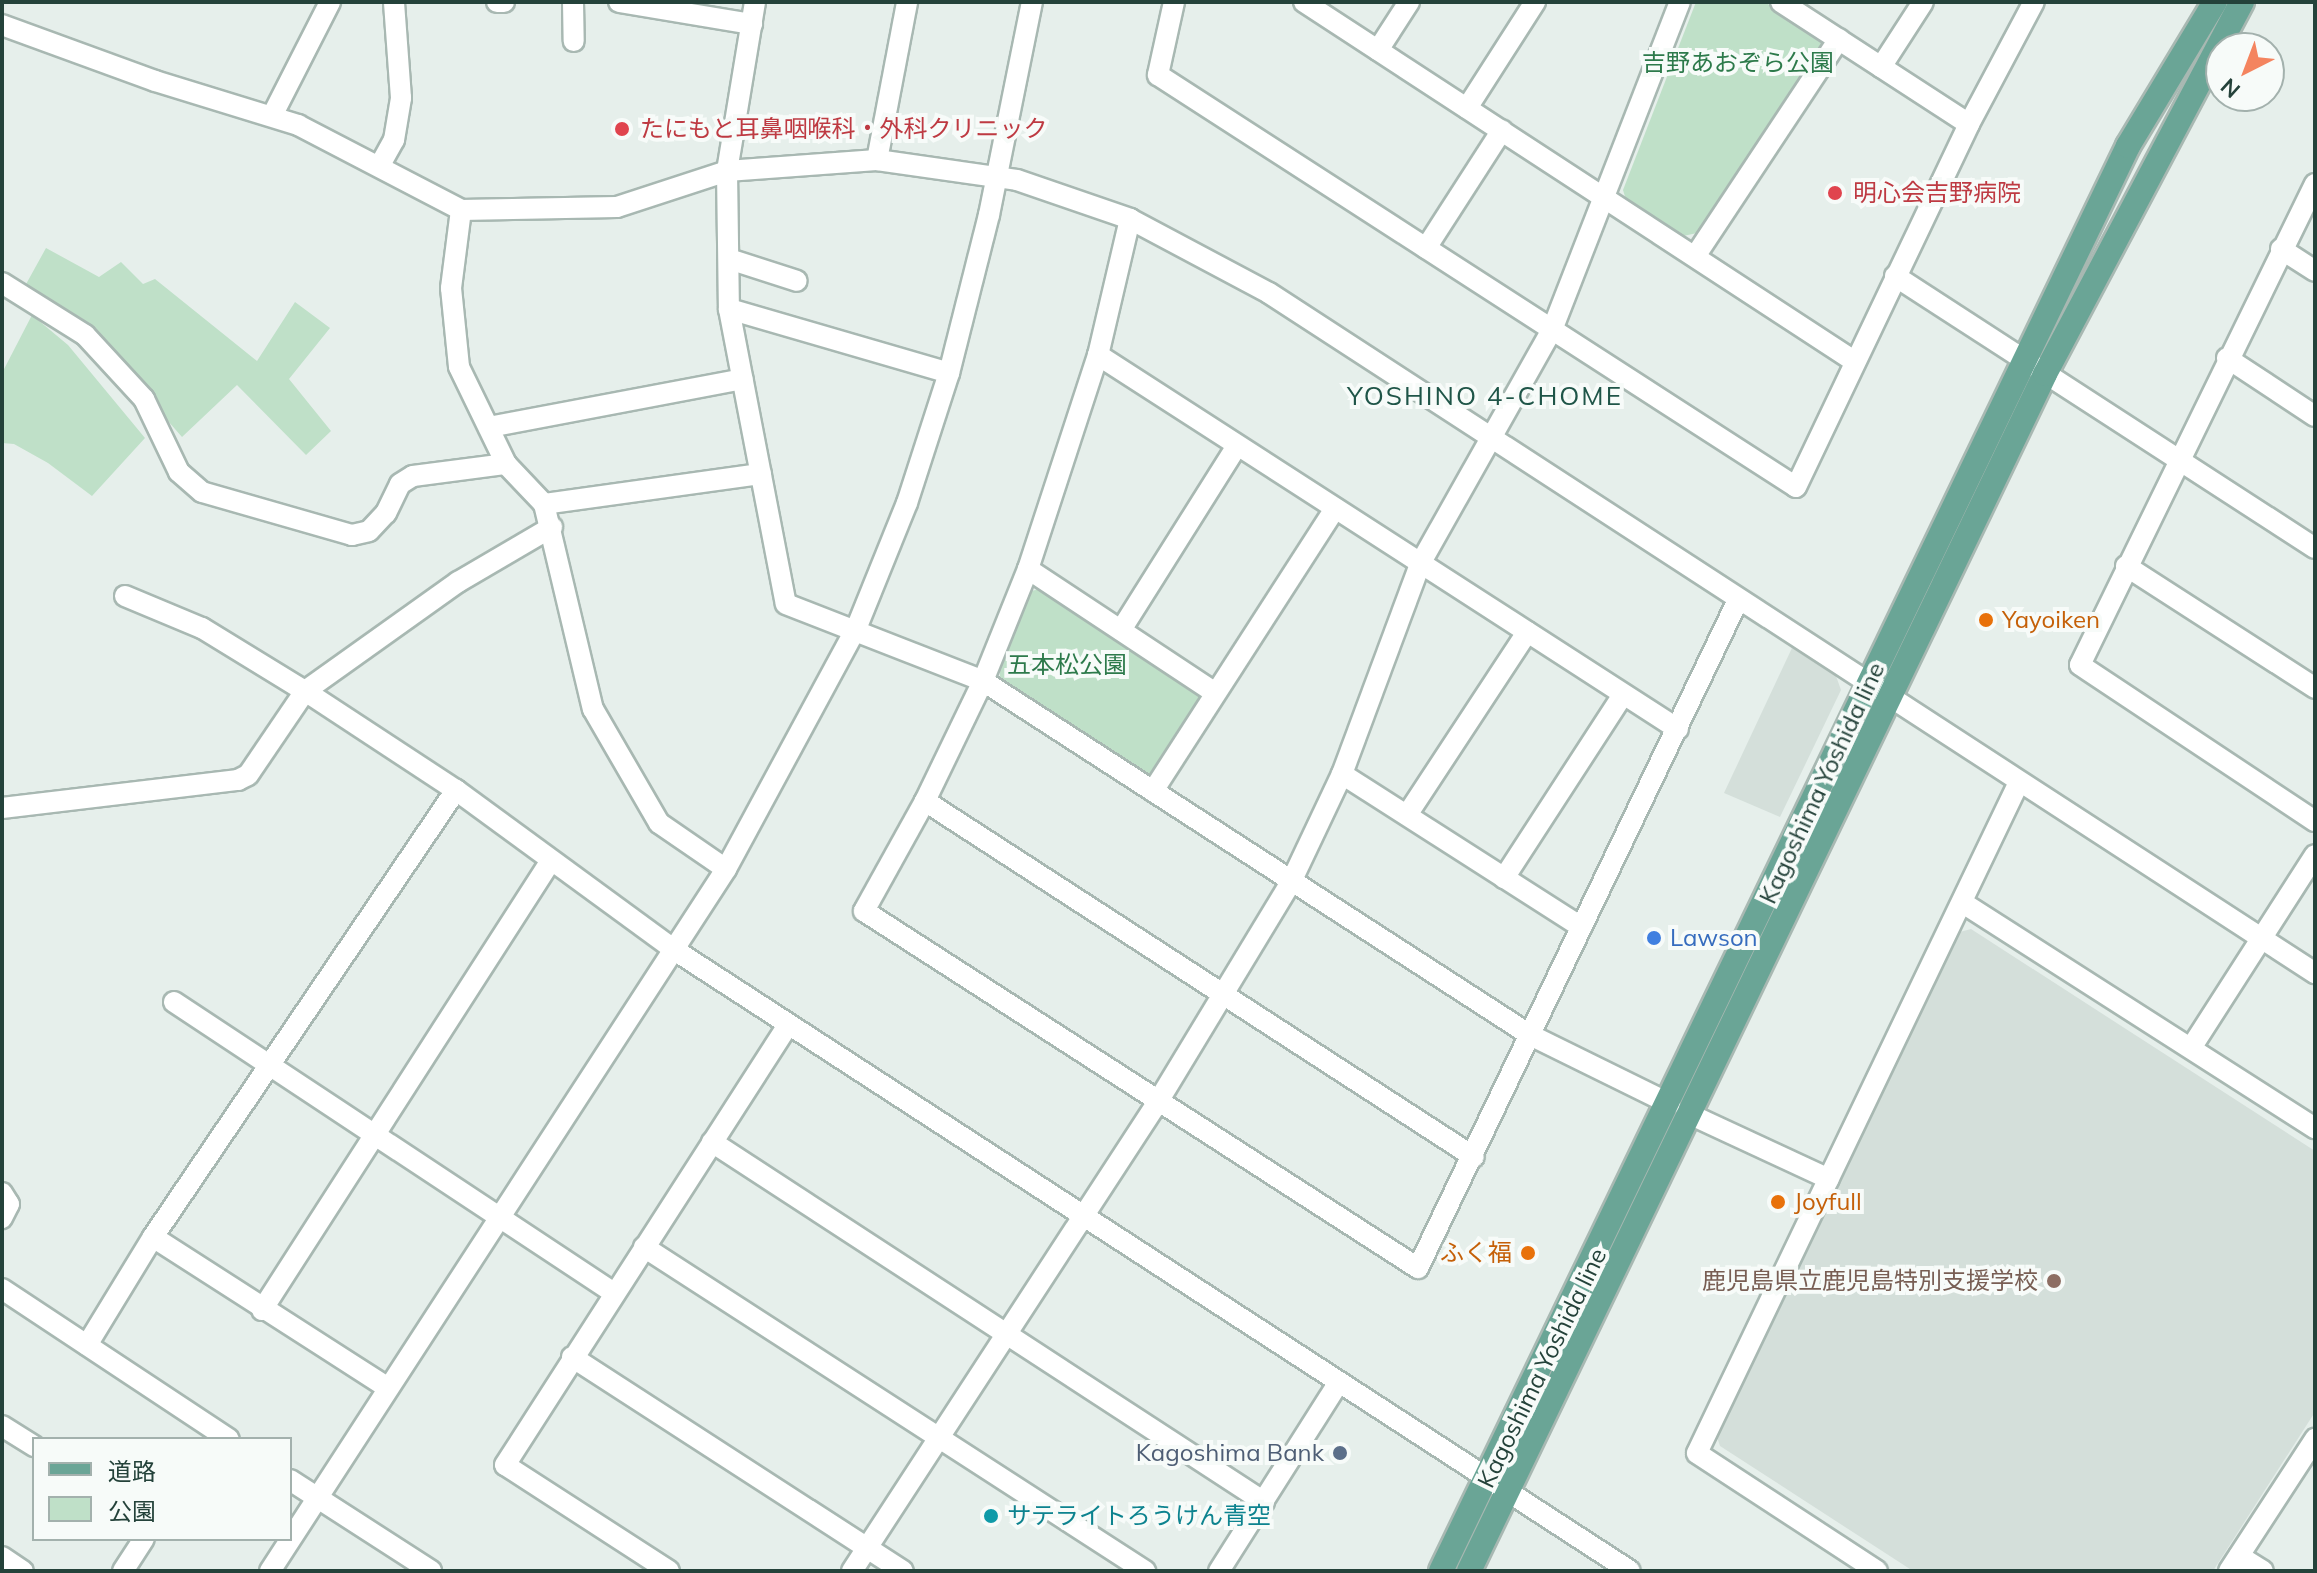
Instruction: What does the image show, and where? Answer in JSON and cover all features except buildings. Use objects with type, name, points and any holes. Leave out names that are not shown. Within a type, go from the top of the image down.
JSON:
[{"type":"main road","name":"Kagoshima Yoshida line","points":[[1441,1571],[1890,697],[2036,368],[2128,146],[2215,2]]},
{"type":"main road","name":"Kagoshima Yoshida line","points":[[1469,1571],[1511,1492],[1868,683],[2036,368],[2242,2]]},
{"type":"street","points":[[272,116],[330,2]]},
{"type":"street","points":[[380,165],[394,140],[401,98],[394,2]]},
{"type":"street","points":[[497,2],[504,2]]},
{"type":"street","points":[[573,2],[574,41]]},
{"type":"street","points":[[619,2],[752,24]]},
{"type":"street","points":[[755,2],[727,171],[729,309],[786,604],[983,681],[1530,1035],[1829,1179]]},
{"type":"street","points":[[877,160],[907,2]]},
{"type":"street","points":[[292,1538],[726,869],[856,629],[907,503],[949,373],[998,176],[1032,2]]},
{"type":"street","points":[[1174,2],[1158,75],[1796,487],[1969,124],[2034,2]]},
{"type":"street","points":[[1304,2],[1696,255],[1854,361]]},
{"type":"street","points":[[1378,50],[1409,2]]},
{"type":"street","points":[[1467,108],[1535,2]]},
{"type":"street","points":[[852,1571],[1159,1100],[1291,882],[1342,774],[1420,564],[1552,330],[1680,2]]},
{"type":"street","points":[[1881,67],[1923,2]]},
{"type":"street","points":[[1791,5],[1969,124]]},
{"type":"street","points":[[2,25],[155,81],[272,116],[380,165],[461,210],[617,207],[727,171],[877,160],[998,176],[1130,219],[1245,278],[2315,973]]},
{"type":"street","points":[[1696,255],[1839,39]]},
{"type":"street","points":[[1426,248],[1502,130]]},
{"type":"street","points":[[2315,184],[2227,358],[2080,665],[2315,821]]},
{"type":"street","points":[[461,210],[451,288],[459,367],[506,464],[544,504],[552,527],[593,709],[659,823],[726,869]]},
{"type":"street","points":[[1130,219],[1098,355],[1028,569],[983,681],[925,801],[864,911],[1418,1268],[1474,1157],[1738,600]]},
{"type":"street","points":[[2281,249],[2315,271]]},
{"type":"street","points":[[729,259],[797,281]]},
{"type":"street","points":[[1895,276],[2315,548]]},
{"type":"street","points":[[2,283],[85,335],[144,399],[179,472],[202,492],[352,535],[369,531],[386,513],[400,484],[413,476],[506,464]]},
{"type":"street","points":[[729,309],[949,373]]},
{"type":"street","points":[[1098,355],[1678,729]]},
{"type":"street","points":[[2227,358],[2315,416]]},
{"type":"street","points":[[489,427],[743,379]]},
{"type":"street","points":[[1121,630],[1237,446]]},
{"type":"street","points":[[544,504],[761,474]]},
{"type":"street","points":[[1153,791],[1335,509]]},
{"type":"street","points":[[2,808],[238,780],[248,775],[305,691],[458,582],[552,527]]},
{"type":"street","points":[[2126,566],[2315,688]]},
{"type":"street","points":[[1028,569],[1215,693]]},
{"type":"street","points":[[125,596],[202,628],[305,691],[456,790],[550,862],[673,949],[1084,1215],[1337,1385],[1489,1477],[1630,1571]]},
{"type":"street","points":[[1407,815],[1527,632]]},
{"type":"street","points":[[1504,878],[1623,695]]},
{"type":"street","points":[[1342,774],[1581,927]]},
{"type":"street","points":[[1871,1569],[1697,1453],[2019,782]]},
{"type":"street","points":[[87,1345],[153,1237],[456,790]]},
{"type":"street","points":[[925,801],[1474,1157]]},
{"type":"street","points":[[2191,1048],[2315,855]]},
{"type":"street","points":[[262,1310],[550,862]]},
{"type":"street","points":[[1963,903],[2315,1128]]},
{"type":"street","points":[[174,1002],[614,1293]]},
{"type":"street","points":[[669,1571],[505,1465],[788,1025]]},
{"type":"street","points":[[712,1142],[1264,1502]]},
{"type":"street","points":[[2,1193],[9,1204],[2,1218]]},
{"type":"street","points":[[153,1237],[262,1310],[388,1388]]},
{"type":"street","points":[[644,1247],[1145,1571]]},
{"type":"street","points":[[2,1289],[217,1436]]},
{"type":"street","points":[[572,1357],[903,1571]]},
{"type":"street","points":[[1219,1571],[1337,1385]]},
{"type":"street","points":[[2,1426],[32,1445]]},
{"type":"street","points":[[2263,1571],[2234,1564],[2315,1439]]},
{"type":"street","points":[[292,1481],[431,1571]]},
{"type":"street","points":[[123,1571],[143,1541]]},
{"type":"street","points":[[270,1571],[290,1541]]},
{"type":"street","points":[[2,1557],[23,1571]]},
{"type":"shaded area","points":[[1792,648],[1836,676],[1841,690],[1780,817],[1724,793]]},
{"type":"shaded area","name":"鹿児島県立鹿児島特別支援学校","points":[[1971,929],[2315,1151],[2315,1412],[2213,1571],[1913,1571],[1720,1446],[1717,1437],[1960,932]]},
{"type":"green space","name":"吉野あおぞら公園","points":[[1696,2],[1765,2],[1821,39],[1822,49],[1702,232],[1683,236],[1626,200],[1623,190]]},
{"type":"green space","points":[[46,248],[99,277],[121,262],[143,284],[155,279],[257,361],[295,302],[330,328],[289,379],[331,431],[306,455],[237,385],[182,437],[89,331],[25,286]]},
{"type":"green space","points":[[32,315],[68,345],[145,438],[92,496],[48,463],[14,444],[2,443],[2,373]]},
{"type":"green space","name":"五本松公園","points":[[1042,589],[1198,692],[1200,700],[1152,774],[1144,774],[1000,680],[1000,669],[1030,591]]},
{"type":"place","name":"たにもと耳鼻咽喉科・外科クリニック","points":[[622,129]]},
{"type":"place","name":"明心会吉野病院","points":[[1835,193]]},
{"type":"place","name":"Yayoiken","points":[[1986,620]]},
{"type":"place","name":"Lawson","points":[[1654,938]]},
{"type":"place","name":"Joyfull","points":[[1778,1202]]},
{"type":"place","name":"ふく福","points":[[1528,1253]]},
{"type":"place","name":"鹿児島県立鹿児島特別支援学校","points":[[2054,1281]]},
{"type":"place","name":"Kagoshima Bank","points":[[1340,1453]]},
{"type":"place","name":"サテライトろうけん青空","points":[[991,1516]]},
{"type":"district","name":"YOSHINO 4-CHOME","points":[[1485,396]]}]
